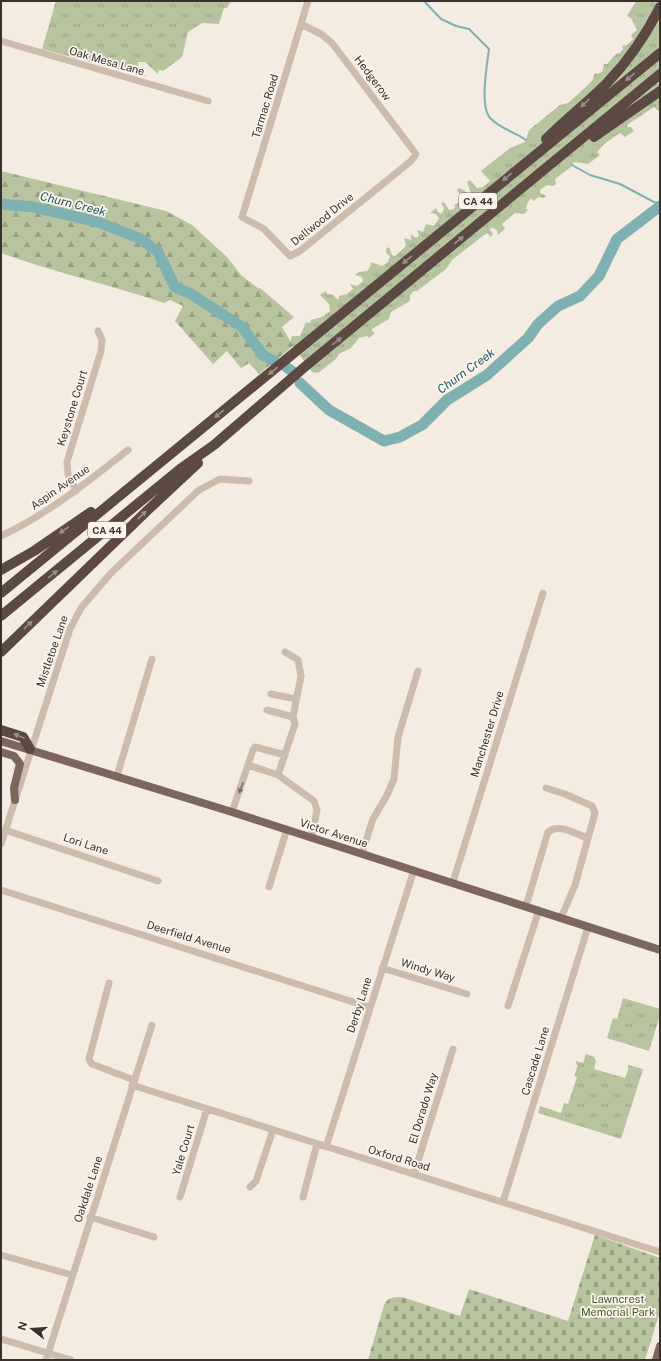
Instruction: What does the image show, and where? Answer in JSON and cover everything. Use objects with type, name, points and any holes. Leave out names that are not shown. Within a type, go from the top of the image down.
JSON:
[{"type":"highway","points":[[524,162],[554,131],[608,82],[627,61],[647,31],[660,7]]},
{"type":"highway","name":"CA 44","points":[[1,593],[250,390],[524,162],[560,135],[660,53]]},
{"type":"highway","name":"CA 44","points":[[1,616],[180,469],[214,445],[307,365],[660,74]]},
{"type":"highway","points":[[566,152],[587,141],[660,91]]},
{"type":"highway","points":[[1,652],[151,506],[205,457],[214,445]]},
{"type":"highway","points":[[1,570],[34,551],[105,502],[120,495]]},
{"type":"highway","points":[[1,730],[23,737],[30,749]]},
{"type":"main road","name":"Victor Avenue","points":[[1,741],[287,829],[660,950]]},
{"type":"main road","points":[[1,752],[14,756],[20,764],[14,788],[15,800]]},
{"type":"main road","points":[[657,1359],[660,1346]]},
{"type":"street","name":"Tarmac Road","points":[[242,217],[308,1]]},
{"type":"street","name":"Hedgerow","points":[[301,24],[321,34],[332,43],[415,152],[416,156]]},
{"type":"street","name":"Oak Mesa Lane","points":[[1,42],[208,101]]},
{"type":"street","name":"Dellwood Drive","points":[[242,217],[264,229],[276,240],[286,254],[293,256],[416,156]]},
{"type":"street","name":"Keystone Court","points":[[76,491],[68,474],[67,462],[101,351],[102,340],[98,331]]},
{"type":"street","name":"Aspin Avenue","points":[[1,536],[46,512],[76,491],[128,450]]},
{"type":"street","name":"Mistletoe Lane","points":[[1,844],[30,749],[70,629],[77,614],[89,597],[111,573],[199,490],[220,479],[250,481]]},
{"type":"street","name":"Manchester Drive","points":[[453,882],[543,593]]},
{"type":"street","points":[[278,775],[295,724],[293,717],[301,676],[298,660],[285,652]]},
{"type":"street","points":[[117,776],[152,659]]},
{"type":"street","points":[[362,853],[373,818],[387,795],[394,779],[398,737],[418,670]]},
{"type":"street","points":[[271,694],[296,699]]},
{"type":"street","points":[[267,710],[293,717]]},
{"type":"street","points":[[232,812],[255,746],[285,756]]},
{"type":"street","points":[[248,765],[278,775],[314,801],[317,810],[312,837]]},
{"type":"street","points":[[546,788],[565,794],[592,806],[595,813],[574,885],[561,918]]},
{"type":"street","points":[[526,906],[548,832],[552,828],[560,828],[588,838]]},
{"type":"street","points":[[269,887],[287,829]]},
{"type":"street","name":"Lori Lane","points":[[5,830],[158,881]]},
{"type":"street","name":"Derby Lane","points":[[326,1146],[414,870]]},
{"type":"street","name":"Deerfield Avenue","points":[[1,890],[370,1007]]},
{"type":"street","points":[[508,1006],[539,910]]},
{"type":"street","name":"Cascade Lane","points":[[503,1202],[588,927]]},
{"type":"street","name":"Windy Way","points":[[382,968],[467,994]]},
{"type":"street","name":"Oxford Road","points":[[110,983],[89,1059],[92,1064],[133,1082],[207,1109],[660,1252]]},
{"type":"street","name":"Oakdale Lane","points":[[47,1356],[152,1025]]},
{"type":"street","name":"El Dorado Way","points":[[414,1174],[453,1049]]},
{"type":"street","name":"Yale Court","points":[[180,1197],[207,1109]]},
{"type":"street","points":[[250,1187],[256,1182],[273,1130]]},
{"type":"street","points":[[303,1197],[318,1144]]},
{"type":"street","points":[[90,1217],[154,1237]]},
{"type":"street","points":[[1,1255],[72,1275]]},
{"type":"street","points":[[1,1339],[47,1356],[71,1360]]},
{"type":"green space","points":[[56,1],[231,1],[227,8],[224,8],[219,24],[202,23],[188,32],[182,57],[163,71],[159,70],[158,74],[145,62],[138,62],[139,70],[146,77],[42,49]]},
{"type":"green space","points":[[636,1],[660,1],[660,112],[654,107],[627,125],[627,127],[631,127],[634,131],[625,137],[620,133],[604,144],[597,152],[600,155],[588,164],[574,162],[571,167],[555,179],[556,184],[553,186],[547,185],[540,190],[540,193],[546,196],[544,198],[538,197],[534,201],[531,198],[526,208],[528,210],[524,214],[515,213],[502,224],[505,229],[498,235],[497,230],[491,227],[490,230],[493,234],[490,237],[488,233],[484,235],[452,260],[446,269],[417,291],[414,291],[410,295],[410,301],[391,312],[389,319],[372,329],[375,333],[369,338],[367,336],[359,338],[351,348],[339,354],[336,359],[318,373],[312,372],[290,342],[292,336],[300,336],[306,322],[310,323],[311,320],[322,317],[330,311],[329,304],[320,295],[326,291],[327,294],[333,295],[338,300],[339,296],[347,294],[353,289],[350,284],[357,286],[363,281],[362,277],[355,275],[359,272],[367,271],[371,262],[382,266],[388,262],[390,256],[386,253],[386,249],[389,247],[392,255],[395,256],[406,246],[404,238],[411,240],[411,234],[416,238],[419,236],[417,230],[423,232],[426,224],[434,226],[439,218],[436,214],[430,213],[436,208],[438,212],[442,214],[444,208],[441,203],[444,202],[449,210],[454,209],[454,205],[463,200],[457,190],[460,188],[469,194],[471,193],[467,182],[470,180],[477,188],[483,187],[490,181],[481,171],[510,148],[525,142],[529,130],[560,105],[568,103],[576,96],[592,81],[595,73],[597,74],[602,72],[604,66],[603,64],[607,64],[616,54],[620,53],[623,49],[622,45],[626,46],[633,39],[631,35],[637,30],[631,18],[627,16]]},
{"type":"green space","points":[[1,171],[166,211],[192,225],[227,257],[241,275],[259,289],[260,288],[294,317],[282,327],[293,346],[259,374],[249,363],[241,368],[227,351],[213,364],[175,321],[183,306],[170,300],[164,303],[1,253]]},
{"type":"green space","points":[[623,998],[660,1009],[660,1015],[649,1051],[607,1038],[613,1018],[617,1019]]},
{"type":"green space","points":[[586,1054],[594,1057],[596,1061],[594,1069],[625,1078],[628,1065],[643,1069],[621,1139],[538,1113],[540,1106],[561,1113],[564,1103],[568,1104],[577,1077],[574,1076],[578,1065],[576,1064],[576,1061],[583,1063]]},
{"type":"green space","name":"Lawncrest Memorial Park","points":[[595,1235],[660,1258],[660,1311],[645,1360],[368,1360],[384,1305],[387,1300],[394,1297],[402,1297],[460,1316],[469,1289],[568,1321]]},
{"type":"waterway","points":[[424,1],[441,19],[456,26],[469,29],[489,49],[485,86],[485,106],[487,113],[491,119],[499,125],[526,140]]},
{"type":"waterway","points":[[572,165],[590,175],[620,184],[660,204]]},
{"type":"waterway","name":"Churn Creek","points":[[1,204],[33,207],[98,222],[141,239],[158,252],[175,287],[191,294],[242,327],[263,355],[274,361]]},
{"type":"waterway","name":"Churn Creek","points":[[300,383],[329,410],[384,441],[400,437],[422,425],[447,400],[487,375],[528,338],[538,324],[558,306],[580,296],[599,276],[617,239],[660,206]]},
{"type":"waterway","name":"Churn Creek","points":[[286,367],[292,371]]}]
